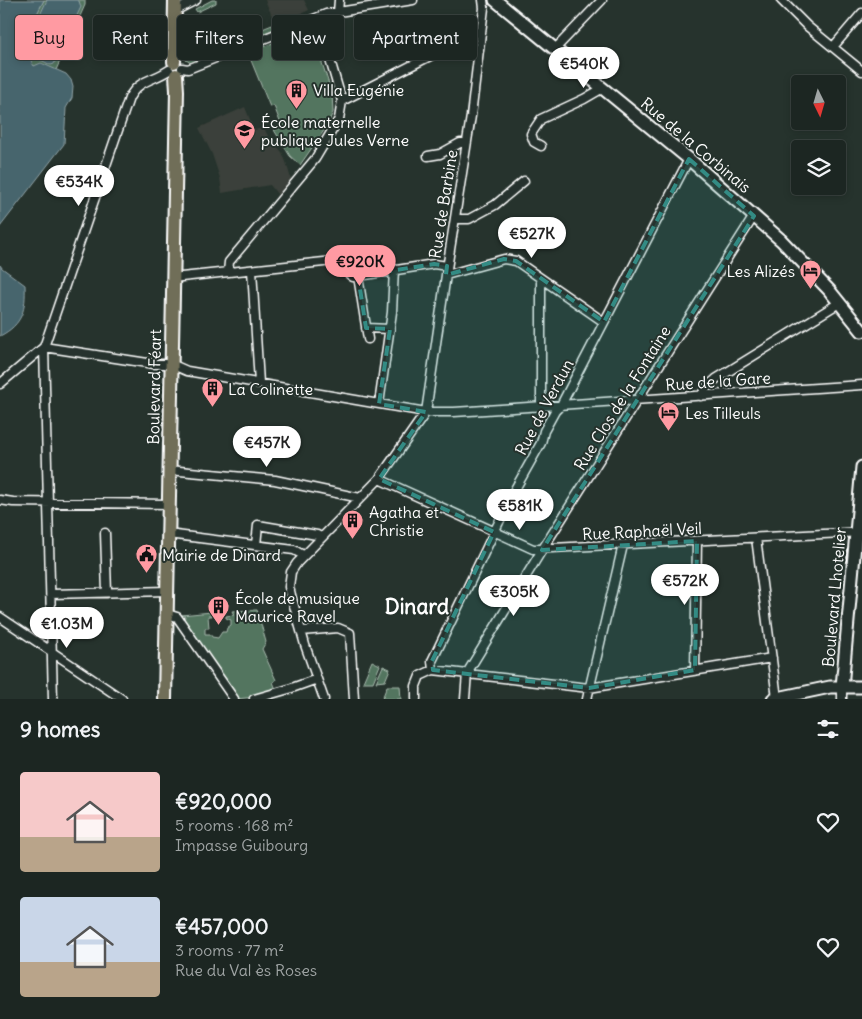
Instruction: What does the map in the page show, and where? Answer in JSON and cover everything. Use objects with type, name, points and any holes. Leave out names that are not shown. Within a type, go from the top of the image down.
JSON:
[{"type":"main road","name":"Boulevard Féart","points":[[164,699],[172,278],[178,91],[175,66],[175,5]]},
{"type":"street","points":[[175,5],[196,0]]},
{"type":"street","points":[[338,12],[339,0]]},
{"type":"street","points":[[53,699],[44,347],[129,98],[135,88],[141,83],[161,76],[175,66],[188,69],[326,14],[413,0]]},
{"type":"street","name":"Rue de Barbine","points":[[426,412],[466,143],[481,30],[483,0]]},
{"type":"street","name":"Rue de la Corbinais","points":[[495,0],[689,159],[781,240],[862,331]]},
{"type":"street","points":[[554,49],[602,0]]},
{"type":"street","points":[[781,0],[807,26],[862,71]]},
{"type":"street","points":[[833,46],[862,13]]},
{"type":"street","points":[[228,272],[229,262],[289,192],[314,159],[339,119],[342,101],[328,53],[326,14]]},
{"type":"street","points":[[342,101],[481,30]]},
{"type":"street","points":[[541,146],[534,142],[531,134],[541,119],[584,99],[602,88]]},
{"type":"street","points":[[428,156],[440,154],[460,143],[466,143]]},
{"type":"street","name":"Rue de Verdun","points":[[433,670],[432,661],[514,491],[541,443],[544,431],[555,411],[561,405],[689,159]]},
{"type":"street","points":[[455,219],[469,219],[495,204],[524,181]]},
{"type":"street","name":"Rue Clos de la Fontaine","points":[[467,673],[542,550],[754,216]]},
{"type":"street","points":[[446,276],[504,259],[516,261],[604,322]]},
{"type":"street","points":[[172,278],[346,260],[349,274],[353,276],[434,264],[447,266]]},
{"type":"street","points":[[379,404],[392,312],[394,269]]},
{"type":"street","points":[[252,270],[259,383]]},
{"type":"street","points":[[358,276],[368,339]]},
{"type":"street","points":[[541,279],[541,407]]},
{"type":"street","points":[[701,396],[706,388],[716,379],[838,302]]},
{"type":"street","points":[[366,328],[390,329]]},
{"type":"street","points":[[0,384],[44,347]]},
{"type":"street","name":"Rue de la Gare","points":[[44,347],[154,364],[171,364],[188,371],[426,412],[541,407],[862,385]]},
{"type":"street","points":[[324,699],[291,595],[290,580],[293,568],[379,479],[426,412]]},
{"type":"street","name":"Boulevard Lhotelier","points":[[842,693],[859,533],[862,467]]},
{"type":"street","points":[[169,470],[275,480],[360,498]]},
{"type":"street","name":"Rue Raphaël Veil","points":[[379,479],[494,532],[534,549],[542,550],[859,533]]},
{"type":"street","points":[[0,500],[48,503],[168,504]]},
{"type":"street","points":[[256,545],[258,525],[317,535],[321,538]]},
{"type":"street","points":[[105,533],[107,593]]},
{"type":"street","points":[[168,534],[294,550],[304,555]]},
{"type":"street","points":[[756,538],[772,658],[775,698],[830,687],[842,693],[862,687]]},
{"type":"street","points":[[695,670],[696,541]]},
{"type":"street","points":[[587,699],[623,545]]},
{"type":"street","points":[[51,594],[167,592]]},
{"type":"street","points":[[167,614],[177,616],[234,699]]},
{"type":"street","points":[[0,617],[122,699]]},
{"type":"street","points":[[301,631],[338,628],[350,633],[354,699]]},
{"type":"street","points":[[416,699],[416,686],[420,676],[433,670],[589,688],[772,658]]},
{"type":"street","points":[[465,699],[467,673]]},
{"type":"street","points":[[254,699],[318,679]]},
{"type":"highlighted area","points":[[689,159],[754,216],[542,550],[697,541],[695,670],[589,688],[433,670],[432,661],[494,532],[379,479],[426,412],[379,404],[390,329],[366,328],[358,276],[434,264],[447,266],[446,275],[504,259],[516,261],[604,322]]},
{"type":"shaded area","points":[[265,0],[304,0],[309,10],[298,15],[272,16]]},
{"type":"shaded area","name":"École maternelle publique Jules Verne","points":[[245,107],[254,130],[264,128],[268,136],[282,152],[286,162],[291,179],[278,195],[270,185],[222,193],[220,178],[212,154],[199,128]]},
{"type":"green space","points":[[44,0],[85,0],[81,15],[36,15]]},
{"type":"green space","points":[[212,0],[216,0],[216,3],[197,12],[195,9]]},
{"type":"green space","points":[[272,25],[272,30],[262,34],[262,29]]},
{"type":"green space","points":[[272,43],[272,60],[322,60],[332,93],[333,112],[327,126],[300,165],[290,156],[274,130],[282,127],[274,106],[270,107],[251,60],[262,60],[262,47]]},
{"type":"green space","points":[[31,60],[60,60],[56,70],[41,64],[34,66]]},
{"type":"green space","points":[[186,60],[198,60],[191,63]]},
{"type":"green space","points":[[257,610],[266,642],[262,649],[276,680],[273,682],[277,692],[237,699],[184,621],[185,616],[181,615],[212,612],[212,616],[208,616],[209,628],[205,628],[205,634],[218,638],[231,625],[231,620],[226,618],[226,616],[234,615],[232,611]]},
{"type":"green space","points":[[372,661],[380,665],[373,682],[363,682]]},
{"type":"green space","points":[[383,666],[390,669],[385,681],[376,682]]},
{"type":"green space","points":[[387,686],[400,686],[401,699],[382,699]]},
{"type":"water","points":[[0,0],[44,0],[36,15],[15,15],[15,60],[31,60],[34,66],[41,63],[66,74],[71,80],[73,87],[72,98],[66,108],[64,144],[0,227]]},
{"type":"water","points":[[47,0],[77,0],[81,7],[77,15],[40,15]]},
{"type":"water","points":[[41,60],[56,60],[51,65]]},
{"type":"water","points":[[0,265],[25,285],[25,301],[22,315],[18,321],[0,336]]},
{"type":"place","name":"Villa Eugénie","points":[[297,109]]},
{"type":"place","name":"École maternelle publique Jules Verne","points":[[245,150]]},
{"type":"place","name":"Les Alizés","points":[[811,290]]},
{"type":"place","name":"La Colinette","points":[[212,408]]},
{"type":"place","name":"Les Tilleuls","points":[[669,432]]},
{"type":"place","name":"Agatha et Christie","points":[[353,540]]},
{"type":"place","name":"Mairie de Dinard","points":[[146,574]]},
{"type":"place","name":"École de musique Maurice Ravel","points":[[219,626]]},
{"type":"district","name":"Dinard","points":[[417,606]]}]
